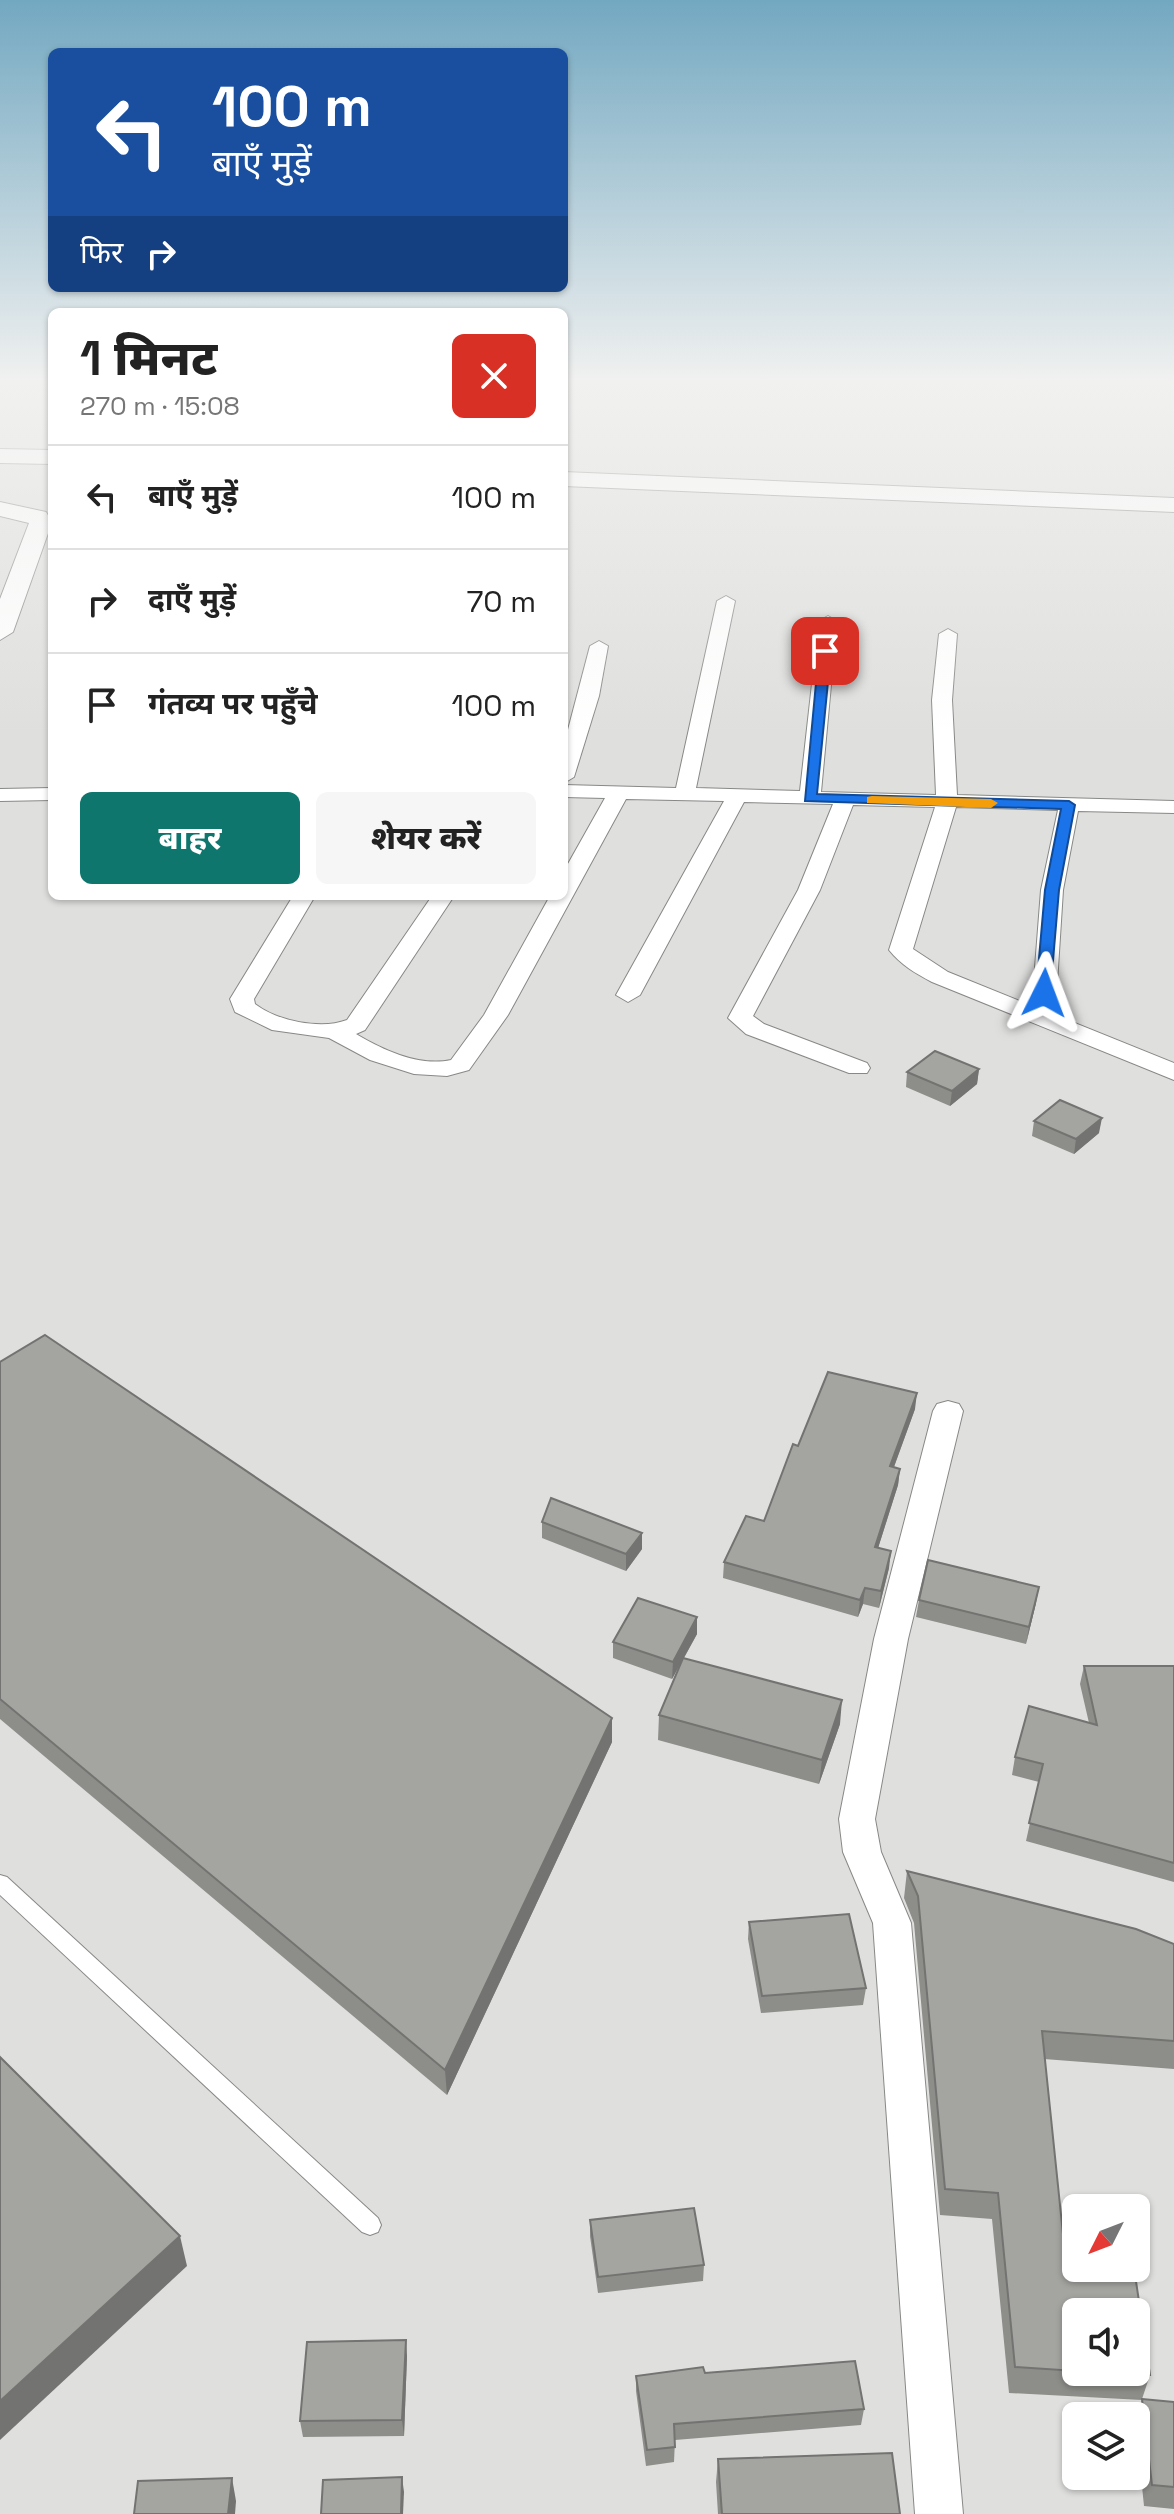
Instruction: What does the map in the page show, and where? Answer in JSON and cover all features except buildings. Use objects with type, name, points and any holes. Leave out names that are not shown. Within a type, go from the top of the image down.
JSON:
[{"type":"street","points":[[1041,499],[1174,505]]},
{"type":"street","points":[[0,509],[38,517]]},
{"type":"street","points":[[0,527],[38,517]]},
{"type":"street","points":[[0,632],[41,523],[38,517]]},
{"type":"street","points":[[685,794],[726,601]]},
{"type":"street","points":[[810,798],[828,621]]},
{"type":"street","points":[[948,634],[942,700],[947,802],[909,916],[901,950],[917,965],[1043,1021],[1174,1072]]},
{"type":"street","points":[[568,764],[589,696],[599,646]]},
{"type":"street","points":[[568,791],[1174,807]]},
{"type":"street","points":[[568,883],[619,792]]},
{"type":"street","points":[[0,795],[48,794]]},
{"type":"street","points":[[628,995],[737,796]]},
{"type":"street","points":[[845,799],[809,890],[740,1018],[755,1029],[858,1068]]},
{"type":"street","points":[[1043,1021],[1049,913],[1069,805]]},
{"type":"street","points":[[302,900],[242,999],[243,1007],[256,1017],[338,1033],[354,1046],[376,1055],[434,1068],[460,1065],[469,1058],[559,900]]},
{"type":"street","points":[[338,1033],[356,1025],[440,900]]},
{"type":"street","points":[[939,2514],[920,2288],[913,2152],[892,1923],[862,1852],[857,1819],[891,1639],[948,1411]]},
{"type":"lane","points":[[0,1883],[370,2225]]},
{"type":"slow traffic","points":[[872,800],[991,803]]},
{"type":"route","points":[[825,651],[810,798],[1069,805],[1052,890],[1044,993]]}]
